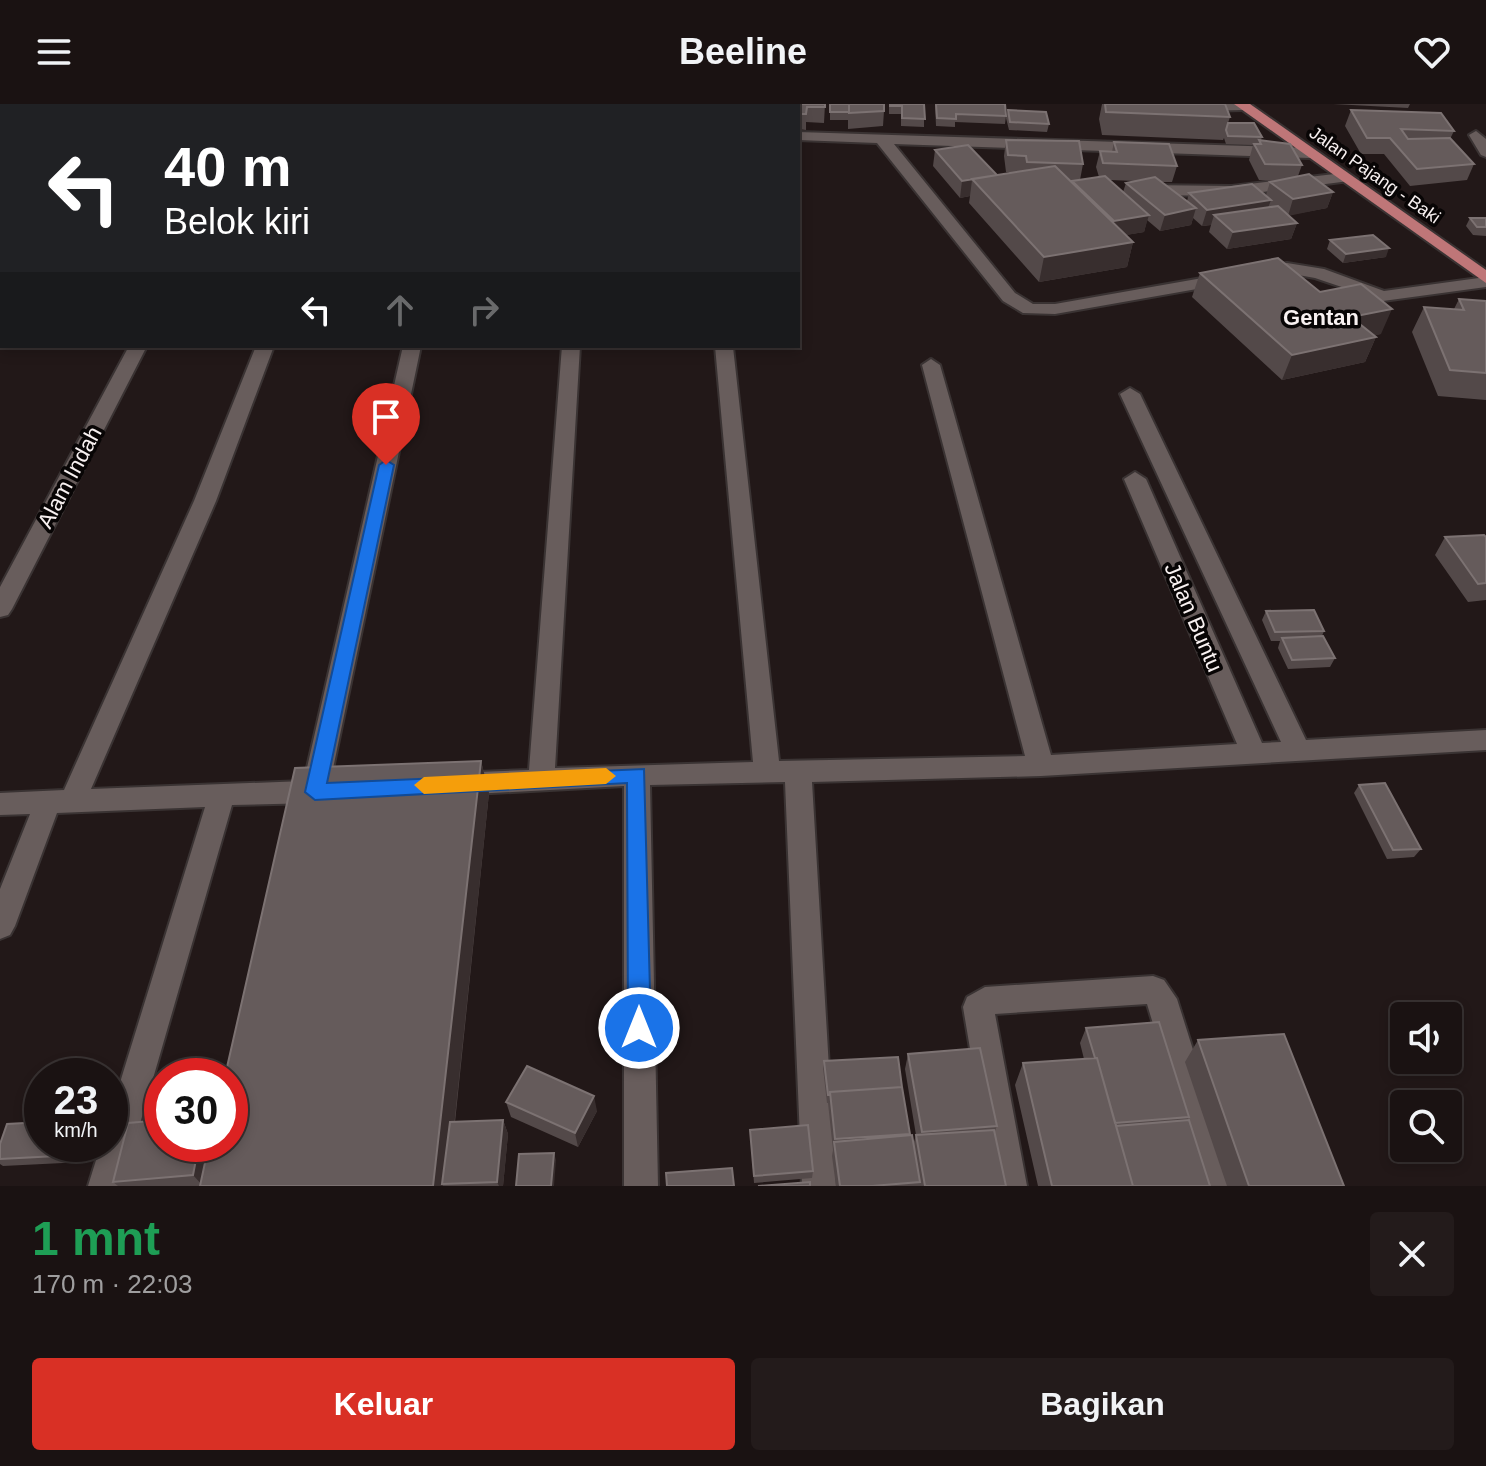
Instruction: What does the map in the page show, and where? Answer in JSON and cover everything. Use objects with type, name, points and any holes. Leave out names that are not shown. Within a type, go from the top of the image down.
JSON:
[{"type":"main road","name":"Jalan Pajang - Baki","points":[[1245,107],[1486,280]]},
{"type":"street","points":[[1175,106],[1245,107]]},
{"type":"street","points":[[1476,135],[1486,152]]},
{"type":"street","points":[[800,136],[882,139],[979,150],[1310,153]]},
{"type":"street","points":[[882,139],[1009,297],[1029,309],[1055,309],[1287,268],[1318,273],[1383,296],[1486,280]]},
{"type":"street","points":[[1127,190],[1232,191],[1343,178]]},
{"type":"street","name":"Alam Indah","points":[[0,609],[137,348]]},
{"type":"street","points":[[0,926],[205,501],[264,348]]},
{"type":"street","points":[[315,792],[412,348]]},
{"type":"street","points":[[541,779],[571,348]]},
{"type":"street","points":[[724,348],[767,773]]},
{"type":"street","points":[[931,365],[1041,766]]},
{"type":"street","points":[[1130,394],[1299,752]]},
{"type":"street","name":"Jalan Buntu","points":[[1135,479],[1254,754]]},
{"type":"street","points":[[435,785],[637,775],[798,774],[1041,766],[1486,740]]},
{"type":"street","points":[[798,774],[819,1186]]},
{"type":"street","points":[[637,775],[641,1186]]},
{"type":"street","points":[[0,804],[345,790]]},
{"type":"street","points":[[105,1186],[221,797]]},
{"type":"street","points":[[1010,1186],[978,1007],[985,1001],[1153,990],[1162,999],[1219,1186]]},
{"type":"building","points":[[800,104],[825,104],[825,107],[807,107],[806,114],[800,114]]},
{"type":"building","points":[[830,104],[849,104],[849,112],[830,112]]},
{"type":"building","points":[[849,104],[884,104],[884,111],[849,113]]},
{"type":"building","points":[[890,104],[924,104],[925,119],[902,118],[902,106]]},
{"type":"building","points":[[936,104],[1005,104],[1006,116],[956,114],[956,119],[937,118]]},
{"type":"building","points":[[1105,104],[1225,104],[1230,117],[1106,112]]},
{"type":"building","points":[[1008,110],[1046,112],[1049,124],[1010,122]]},
{"type":"building","points":[[1351,110],[1441,113],[1454,131],[1401,129],[1408,139],[1450,138],[1474,164],[1417,169],[1390,138],[1367,138]]},
{"type":"building","points":[[1228,123],[1254,123],[1262,137],[1228,136]]},
{"type":"building","points":[[1006,140],[1079,141],[1083,164],[1027,162],[1026,156],[1008,155]]},
{"type":"building","points":[[1259,140],[1290,144],[1302,165],[1265,164],[1254,144],[1261,144]]},
{"type":"building","points":[[1114,142],[1169,144],[1177,166],[1103,163],[1100,151],[1117,152]]},
{"type":"building","points":[[968,145],[997,175],[962,181],[935,150]]},
{"type":"building","points":[[1055,166],[1133,242],[1044,257],[972,179]]},
{"type":"building","points":[[1309,174],[1333,192],[1293,199],[1270,182]]},
{"type":"building","points":[[1105,176],[1149,215],[1114,221],[1072,181]]},
{"type":"building","points":[[1155,177],[1196,208],[1165,215],[1126,183]]},
{"type":"building","points":[[1252,184],[1271,200],[1207,210],[1189,193]]},
{"type":"building","points":[[1278,206],[1297,223],[1233,232],[1214,215]]},
{"type":"building","points":[[1470,218],[1486,218],[1486,227],[1477,227]]},
{"type":"building","points":[[1373,235],[1389,248],[1346,254],[1330,240]]},
{"type":"building","points":[[1278,258],[1320,292],[1361,284],[1392,309],[1351,317],[1376,337],[1292,355],[1200,273]]},
{"type":"building","points":[[1459,299],[1486,301],[1486,373],[1450,370],[1424,307],[1464,310]]},
{"type":"building","points":[[1484,535],[1486,583],[1478,584],[1445,537]]},
{"type":"building","points":[[1314,610],[1324,631],[1275,632],[1266,611]]},
{"type":"building","points":[[1323,636],[1335,658],[1292,660],[1282,638]]},
{"type":"building","points":[[481,761],[433,1186],[200,1186],[205,1162],[248,1162],[248,1058],[229,1058],[295,768]]},
{"type":"building","points":[[1385,783],[1421,849],[1393,850],[1359,785]]},
{"type":"building","points":[[1159,1022],[1189,1117],[1115,1123],[1086,1028]]},
{"type":"building","points":[[1284,1034],[1344,1186],[1249,1186],[1198,1040]]},
{"type":"building","points":[[980,1048],[997,1126],[922,1132],[908,1054]]},
{"type":"building","points":[[898,1057],[902,1087],[830,1092],[828,1095],[824,1061]]},
{"type":"building","points":[[1097,1058],[1133,1186],[1052,1186],[1023,1063]]},
{"type":"building","points":[[527,1066],[594,1096],[575,1133],[506,1102]]},
{"type":"building","points":[[902,1087],[910,1134],[835,1139],[830,1092]]},
{"type":"building","points":[[503,1120],[497,1182],[442,1184],[450,1122]]},
{"type":"building","points":[[1189,1120],[1210,1186],[1133,1186],[1116,1126]]},
{"type":"building","points":[[144,1122],[144,1162],[196,1162],[193,1175],[113,1182],[118,1162],[128,1162],[128,1123]]},
{"type":"building","points":[[24,1123],[24,1158],[0,1159],[0,1144],[7,1124]]},
{"type":"building","points":[[808,1125],[813,1171],[754,1176],[750,1130]]},
{"type":"building","points":[[994,1130],[1006,1186],[925,1186],[916,1135]]},
{"type":"building","points":[[912,1135],[920,1182],[840,1186],[834,1142]]},
{"type":"building","points":[[554,1153],[551,1186],[516,1186],[519,1154]]},
{"type":"building","points":[[732,1168],[734,1186],[667,1186],[666,1173]]},
{"type":"building","points":[[810,1182],[810,1186],[758,1186]]},
{"type":"slow traffic","points":[[424,785],[606,776]]},
{"type":"district","name":"Gentan","points":[[1321,317]]},
{"type":"route","points":[[386,465],[315,792],[637,775],[639,1028]]}]
